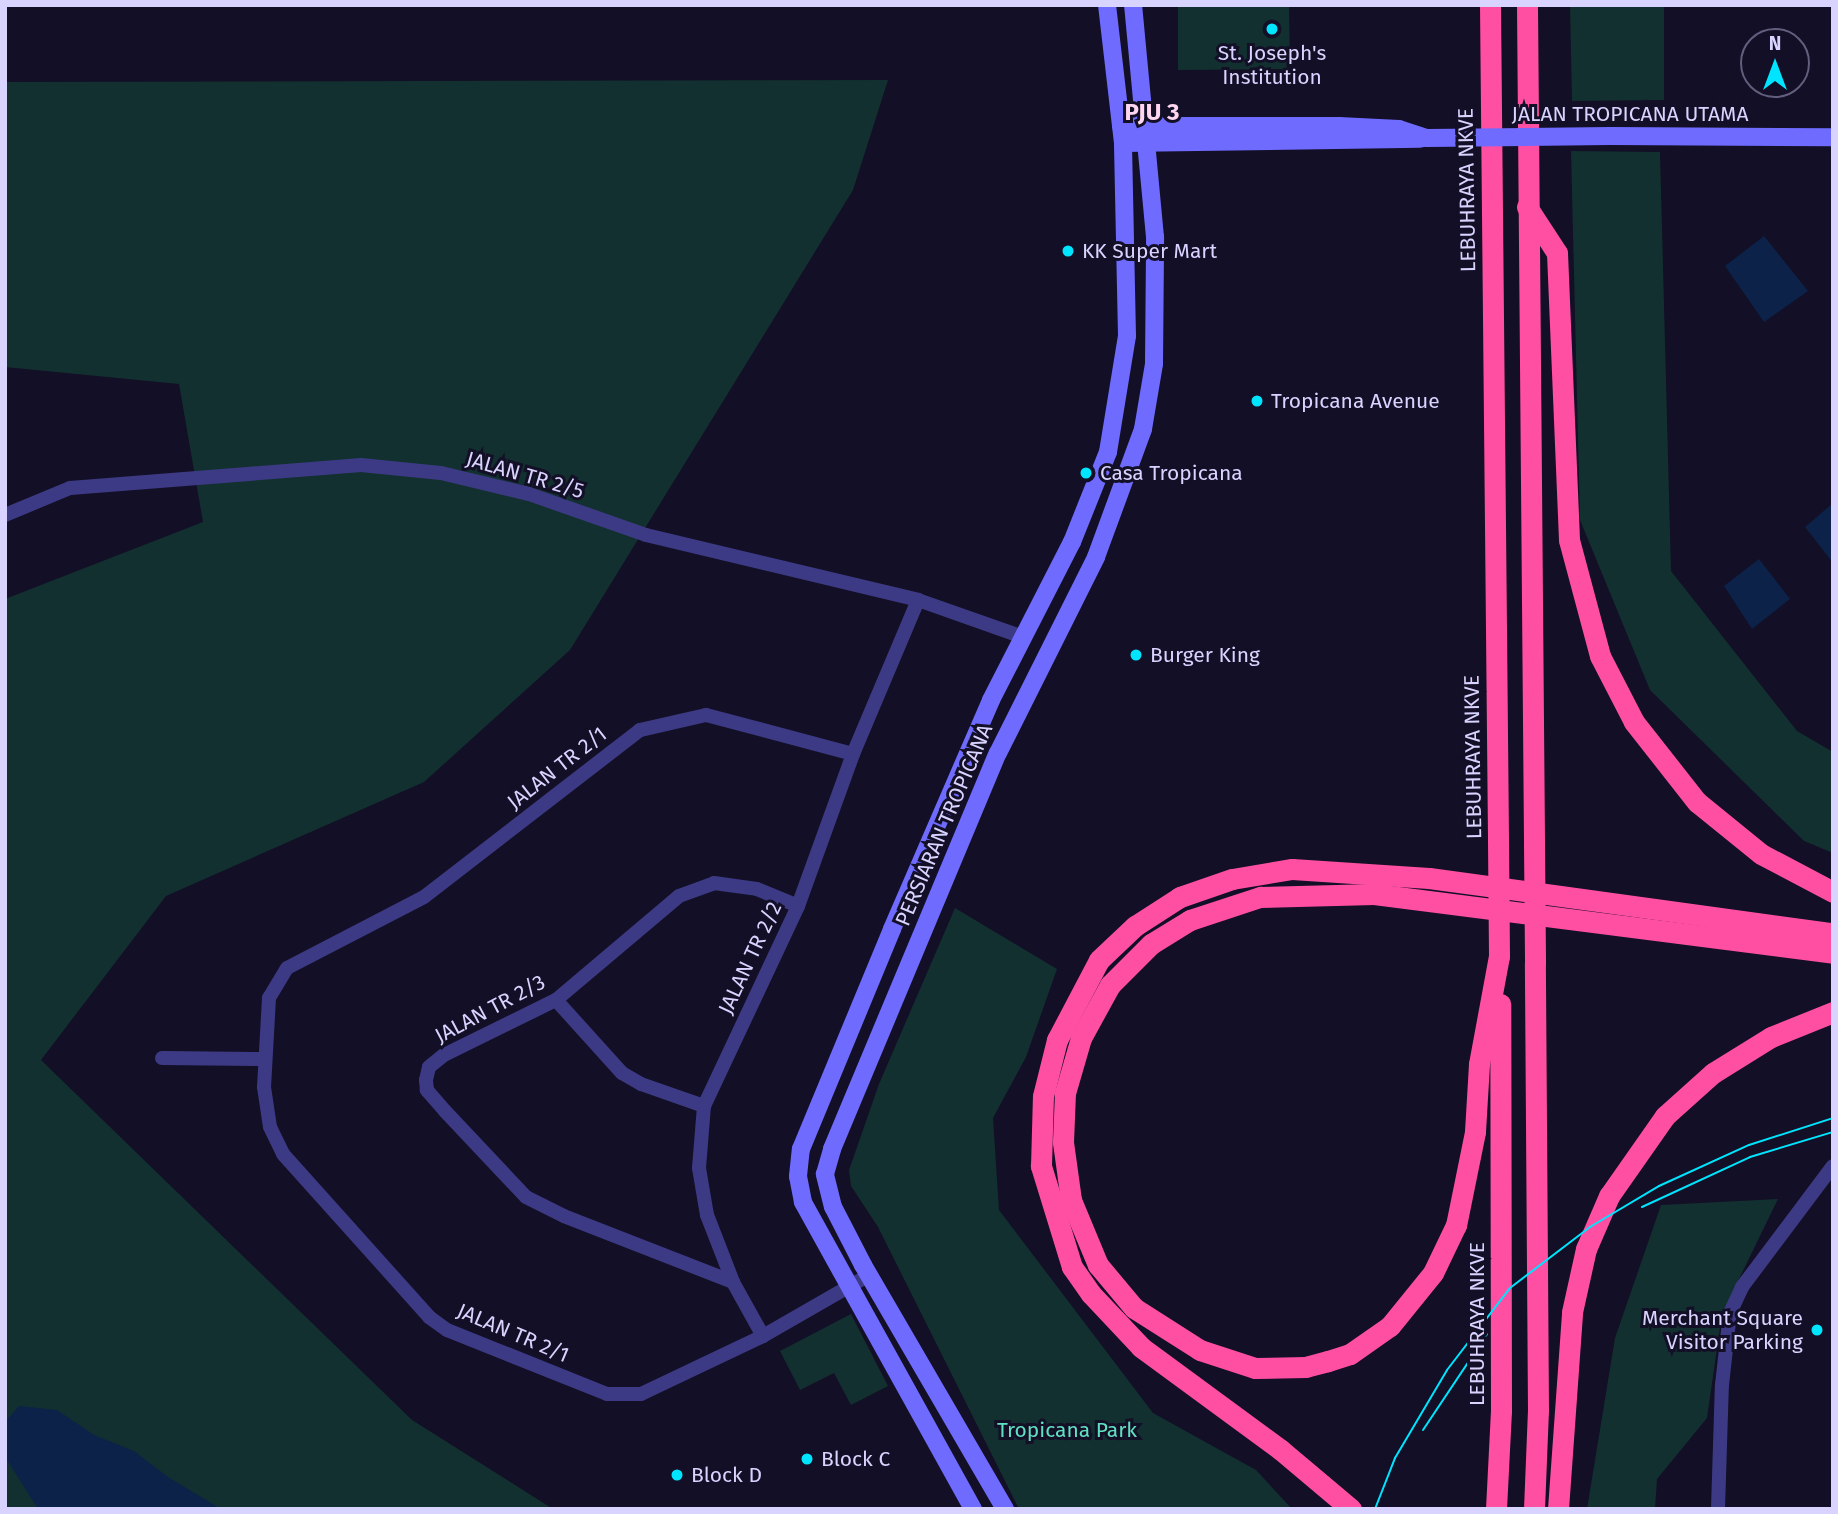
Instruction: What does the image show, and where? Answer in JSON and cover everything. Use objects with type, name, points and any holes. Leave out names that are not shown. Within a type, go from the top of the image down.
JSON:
[{"type":"highway","name":"LEBUHRAYA NKVE","points":[[1490,5],[1502,1358],[1496,1509]]},
{"type":"highway","points":[[1527,5],[1538,1411],[1534,1509]]},
{"type":"highway","points":[[1527,206],[1557,253],[1569,540],[1600,656],[1634,722],[1697,802],[1761,853],[1833,892]]},
{"type":"highway","points":[[1351,1509],[1281,1450],[1141,1347],[1091,1294],[1072,1266],[1041,1166],[1042,1096],[1057,1040],[1099,960],[1135,926],[1180,897],[1232,879],[1292,869],[1429,878],[1833,933]]},
{"type":"highway","points":[[1499,956],[1479,1064],[1475,1132],[1456,1225],[1433,1273],[1390,1326],[1350,1354],[1328,1361],[1306,1367],[1255,1368],[1200,1350],[1134,1308],[1098,1265],[1071,1200],[1063,1142],[1065,1093],[1081,1038],[1110,985],[1150,944],[1190,920],[1260,897],[1374,894],[1833,953]]},
{"type":"highway","points":[[1558,1509],[1572,1312],[1586,1249],[1609,1196],[1658,1124],[1713,1073],[1771,1037],[1833,1012]]},
{"type":"main road","name":"PERSIARAN TROPICANA","points":[[973,1509],[803,1202],[798,1176],[801,1149],[991,700],[1072,542],[1108,452],[1116,420],[1127,335],[1122,134],[1108,5]]},
{"type":"main road","name":"PERSIARAN TROPICANA","points":[[1005,1509],[869,1275],[827,1192],[825,1174],[832,1149],[998,753],[1096,557],[1143,429],[1154,364],[1154,188],[1133,5]]},
{"type":"main road","name":"JALAN TROPICANA UTAMA","points":[[1149,132],[1399,129],[1427,138]]},
{"type":"main road","points":[[1122,134],[1149,132]]},
{"type":"main road","name":"JALAN TROPICANA UTAMA","points":[[1149,132],[1197,140],[1833,137]]},
{"type":"main road","points":[[1154,188],[1172,146],[1197,140]]},
{"type":"main road","points":[[1023,637],[1047,652]]},
{"type":"street","name":"JALAN TR 2/5","points":[[5,515],[70,488],[361,466],[441,473],[529,494],[646,535],[918,600],[1023,637]]},
{"type":"street","name":"JALAN TR 2/2","points":[[763,1336],[733,1282],[707,1215],[699,1168],[704,1106],[798,906],[853,754],[918,600]]},
{"type":"street","name":"JALAN TR 2/1","points":[[853,754],[706,715],[640,730],[424,897],[287,968],[269,998],[264,1059],[267,1111],[283,1154],[429,1317],[447,1330],[607,1394],[641,1394],[763,1336],[869,1275]]},
{"type":"street","name":"JALAN TR 2/3","points":[[733,1282],[564,1216],[526,1196],[427,1090],[429,1067],[444,1055],[556,999],[679,896],[714,883],[757,889],[798,906]]},
{"type":"street","points":[[556,999],[622,1073],[641,1084],[704,1106]]},
{"type":"street","points":[[162,1058],[264,1059]]},
{"type":"street","points":[[1718,1509],[1723,1373],[1730,1313],[1742,1287],[1833,1166]]},
{"type":"green space","points":[[1178,5],[1289,5],[1290,69],[1178,70]]},
{"type":"green space","points":[[1570,5],[1664,5],[1664,100],[1572,101]]},
{"type":"green space","points":[[888,80],[853,190],[570,650],[424,782],[166,896],[41,1060],[412,1420],[553,1509],[5,1509],[5,599],[203,522],[179,384],[5,367],[5,82]]},
{"type":"green space","points":[[1571,151],[1660,152],[1671,571],[1797,731],[1833,752],[1833,853],[1804,841],[1650,690],[1580,520]]},
{"type":"green space","name":"Tropicana Park","points":[[955,908],[1057,969],[1026,1057],[993,1118],[999,1210],[1153,1413],[1256,1470],[1292,1509],[1019,1509],[878,1227],[851,1186],[849,1170],[879,1084]]},
{"type":"green space","points":[[1778,1199],[1722,1314],[1707,1418],[1657,1479],[1655,1509],[1587,1509],[1615,1338],[1661,1205]]},
{"type":"green space","points":[[851,1314],[888,1386],[851,1405],[834,1373],[800,1390],[780,1351]]},
{"type":"water","points":[[1764,236],[1808,291],[1764,322],[1725,266]]},
{"type":"water","points":[[1833,503],[1833,563],[1805,527]]},
{"type":"water","points":[[1759,559],[1790,599],[1752,629],[1724,586]]},
{"type":"water","points":[[19,1406],[57,1410],[94,1435],[134,1451],[168,1477],[221,1509],[38,1509],[5,1457],[5,1422]]},
{"type":"tram line","points":[[1375,1509],[1395,1458],[1447,1370],[1510,1288],[1590,1227],[1659,1186],[1749,1145],[1833,1118]]},
{"type":"tram line","points":[[1642,1207],[1750,1157],[1833,1132]]},
{"type":"tram line","points":[[1423,1430],[1487,1334]]},
{"type":"place","name":"St. Joseph's Institution","points":[[1272,29]]},
{"type":"place","name":"KK Super Mart","points":[[1068,251]]},
{"type":"place","name":"Tropicana Avenue","points":[[1257,401]]},
{"type":"place","name":"Casa Tropicana","points":[[1086,473]]},
{"type":"place","name":"Burger King","points":[[1136,655]]},
{"type":"place","name":"Merchant Square Visitor Parking","points":[[1817,1330]]},
{"type":"place","name":"Block C","points":[[807,1459]]},
{"type":"place","name":"Block D","points":[[677,1475]]},
{"type":"district","name":"PJU 3","points":[[1152,113]]}]
